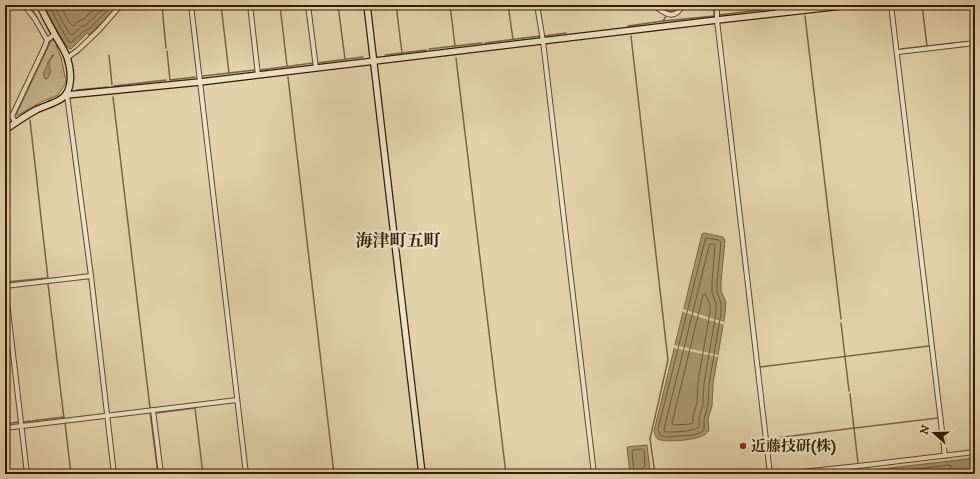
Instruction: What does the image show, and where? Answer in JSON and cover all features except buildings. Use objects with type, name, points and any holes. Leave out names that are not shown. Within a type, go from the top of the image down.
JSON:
[{"type":"street","points":[[12,116],[45,46],[46,40],[36,19],[24,5]]},
{"type":"street","points":[[40,5],[44,16],[64,50],[67,58],[70,82],[67,95],[114,474]]},
{"type":"street","points":[[67,58],[78,50],[99,30],[121,5]]},
{"type":"street","points":[[191,5],[246,474]]},
{"type":"street","points":[[250,5],[258,75]]},
{"type":"street","points":[[308,5],[316,68]]},
{"type":"street","points":[[367,5],[422,474]]},
{"type":"street","points":[[537,5],[543,41],[594,474]]},
{"type":"street","points":[[653,5],[669,15],[677,12],[683,5]]},
{"type":"street","points":[[717,5],[717,20],[770,474]]},
{"type":"street","points":[[777,13],[779,5]]},
{"type":"street","points":[[5,130],[35,111],[67,95],[200,82],[850,5]]},
{"type":"street","points":[[891,5],[898,52],[945,456]]},
{"type":"street","points":[[46,40],[55,34]]},
{"type":"street","points":[[898,52],[975,43]]},
{"type":"street","points":[[5,114],[12,116],[16,122]]},
{"type":"street","points":[[27,474],[5,286],[90,276]]},
{"type":"street","points":[[5,428],[237,400]]},
{"type":"street","points":[[153,410],[161,474]]},
{"type":"street","points":[[783,474],[975,452]]},
{"type":"shaded area","points":[[54,40],[61,57],[66,82],[58,95],[16,115],[51,41]]},
{"type":"water","points":[[44,5],[118,5],[89,35],[87,33],[71,49],[68,48],[55,27]]},
{"type":"water","points":[[659,5],[680,5],[674,12],[667,11]]},
{"type":"water","points":[[52,55],[54,55],[49,66],[51,70],[50,74],[47,79],[45,79],[43,73]]},
{"type":"water","points":[[704,233],[723,237],[725,240],[721,291],[726,302],[725,314],[713,384],[712,406],[708,419],[709,431],[701,437],[688,440],[661,440],[656,437],[654,431],[702,234]]},
{"type":"water","points":[[647,445],[650,471],[630,474],[627,447]]},
{"type":"water","points":[[975,458],[975,469],[942,474],[838,474],[863,469],[865,471]]},
{"type":"pier","points":[[683,309],[724,322],[725,325],[683,312]]},
{"type":"pier","points":[[674,345],[718,355],[718,357],[674,348]]},
{"type":"waterway","points":[[28,5],[36,15],[47,36]]},
{"type":"waterway","points":[[221,5],[229,73]]},
{"type":"waterway","points":[[280,5],[287,66]]},
{"type":"waterway","points":[[338,5],[345,59]]},
{"type":"waterway","points":[[396,5],[402,53]]},
{"type":"waterway","points":[[450,5],[455,46]]},
{"type":"waterway","points":[[508,5],[513,39]]},
{"type":"waterway","points":[[714,5],[714,15]]},
{"type":"waterway","points":[[756,5],[757,10]]},
{"type":"waterway","points":[[781,8],[803,5]]},
{"type":"waterway","points":[[922,5],[927,46]]},
{"type":"waterway","points":[[162,6],[166,48]]},
{"type":"waterway","points":[[719,15],[776,8]]},
{"type":"waterway","points":[[628,26],[663,21],[666,16]]},
{"type":"waterway","points":[[663,21],[714,16]]},
{"type":"waterway","points":[[805,16],[841,319]]},
{"type":"waterway","points":[[544,36],[566,33]]},
{"type":"waterway","points":[[485,43],[540,36]]},
{"type":"waterway","points":[[631,36],[668,360],[650,439]]},
{"type":"waterway","points":[[16,113],[50,41]]},
{"type":"waterway","points":[[957,43],[975,41]]},
{"type":"waterway","points":[[429,49],[482,43]]},
{"type":"waterway","points":[[901,49],[954,43]]},
{"type":"waterway","points":[[385,55],[426,50]]},
{"type":"waterway","points":[[167,51],[170,80],[195,77]]},
{"type":"waterway","points":[[109,55],[112,85]]},
{"type":"waterway","points":[[317,63],[363,57]]},
{"type":"waterway","points":[[456,58],[506,474]]},
{"type":"waterway","points":[[260,70],[313,63]]},
{"type":"waterway","points":[[203,76],[255,70]]},
{"type":"waterway","points":[[288,77],[334,474]]},
{"type":"waterway","points":[[114,86],[166,80]]},
{"type":"waterway","points":[[77,90],[108,87]]},
{"type":"waterway","points":[[113,97],[150,408]]},
{"type":"waterway","points":[[30,120],[48,279]]},
{"type":"waterway","points":[[6,282],[47,278]]},
{"type":"waterway","points":[[48,284],[64,419]]},
{"type":"waterway","points":[[841,323],[849,391]]},
{"type":"waterway","points":[[760,367],[929,346]]},
{"type":"waterway","points":[[850,394],[858,463]]},
{"type":"waterway","points":[[156,413],[195,408],[203,474]]},
{"type":"waterway","points":[[150,412],[158,474]]},
{"type":"waterway","points":[[23,422],[64,417]]},
{"type":"waterway","points":[[855,428],[938,418]]},
{"type":"waterway","points":[[5,424],[19,422]]},
{"type":"waterway","points":[[65,423],[71,474]]},
{"type":"waterway","points":[[768,439],[854,428]]},
{"type":"waterway","points":[[650,439],[655,474]]},
{"type":"place","name":"近藤技研(株)","points":[[743,446]]},
{"type":"district","name":"海津町五町","points":[[398,241]]}]
